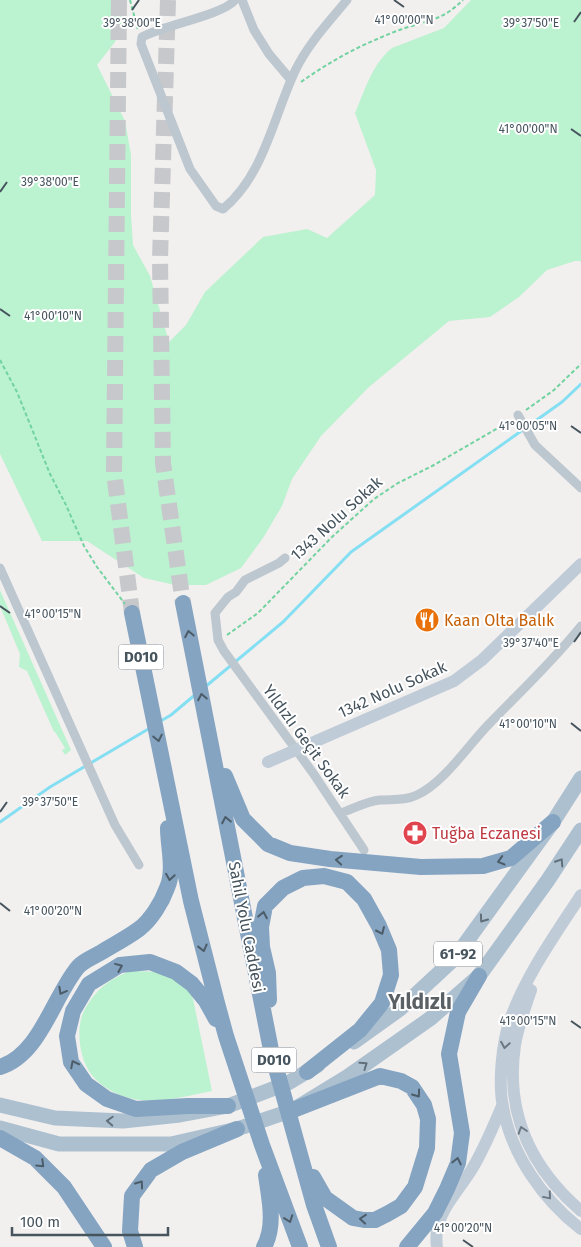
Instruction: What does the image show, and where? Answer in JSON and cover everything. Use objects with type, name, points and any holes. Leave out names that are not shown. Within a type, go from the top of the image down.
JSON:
[{"type":"highway","name":"Sahil Yolu Caddesi","points":[[183,603],[271,1050],[314,1205],[328,1247]]},
{"type":"highway","name":"D010","points":[[132,613],[191,901],[226,1036],[262,1145],[300,1247]]},
{"type":"highway","points":[[208,730],[243,819],[268,844],[290,853],[330,859],[421,867],[482,866],[511,858],[553,822]]},
{"type":"highway","points":[[0,1067],[9,1064],[25,1051],[41,1030],[64,986],[80,965],[140,928],[155,910],[168,887],[171,869],[168,842],[166,776]]},
{"type":"highway","points":[[271,1050],[268,973],[262,947],[261,927],[265,906],[283,888],[303,878],[324,876],[347,882],[364,899],[379,926],[389,950],[391,974],[382,1003],[360,1030],[307,1072]]},
{"type":"highway","points":[[226,1036],[206,1001],[192,984],[176,972],[150,962],[120,965],[89,984],[73,1011],[66,1036],[72,1062],[86,1084],[107,1099],[136,1109],[228,1106]]},
{"type":"highway","points":[[407,1247],[434,1213],[448,1189],[458,1163],[462,1132],[449,1054],[458,1012],[479,976]]},
{"type":"highway","points":[[293,1110],[380,1076],[400,1081],[412,1087],[424,1105],[428,1119],[426,1148],[415,1187],[401,1206],[375,1220],[353,1218],[325,1198],[299,1151]]},
{"type":"highway","points":[[135,1247],[130,1231],[132,1196],[151,1170],[182,1152],[238,1129]]},
{"type":"highway","points":[[0,1138],[35,1158],[64,1186],[104,1247]]},
{"type":"highway","points":[[262,1145],[271,1214],[269,1238],[264,1247]]},
{"type":"main road","name":"61-92","points":[[0,1105],[55,1118],[123,1121],[180,1115],[228,1106],[288,1083],[352,1044],[400,1009],[454,959],[553,822],[581,778]]},
{"type":"main road","name":"61-92","points":[[0,1128],[59,1144],[171,1144],[238,1129],[293,1110],[347,1077],[431,1018],[479,976],[548,880],[581,830]]},
{"type":"street","points":[[235,0],[232,4],[220,10],[154,30],[142,37],[141,44],[190,169],[216,206],[223,210],[234,200],[250,179],[264,151],[291,80],[306,49],[347,0]]},
{"type":"street","points":[[242,0],[254,30],[269,54],[291,80]]},
{"type":"street","points":[[518,415],[535,446],[581,488]]},
{"type":"street","name":"1343 Nolu Sokak","points":[[224,651],[218,640],[215,613],[220,605],[236,592],[245,580],[279,564],[286,558]]},
{"type":"street","name":"1342 Nolu Sokak","points":[[268,762],[454,682],[482,660],[581,564]]},
{"type":"street","points":[[0,568],[115,825],[139,865]]},
{"type":"street","points":[[340,813],[375,801],[399,800],[419,795],[444,774],[489,724],[534,680],[581,626]]},
{"type":"street","name":"Yıldızlı Geçit Sokak","points":[[224,651],[313,772],[364,850]]},
{"type":"street","points":[[580,897],[528,980],[510,1021],[503,1059],[502,1106],[510,1132],[527,1169],[559,1210],[581,1229]]},
{"type":"street","points":[[544,953],[519,1027],[515,1047],[516,1109],[525,1140],[536,1159],[566,1199],[581,1211]]},
{"type":"street","points":[[438,1247],[436,1234],[446,1206],[479,1156],[502,1106]]},
{"type":"path","points":[[130,0],[141,44]]},
{"type":"path","points":[[291,80],[300,82],[321,67],[368,43],[412,26],[434,21],[453,10],[463,0]]},
{"type":"path","points":[[0,360],[17,392],[50,474],[84,546],[97,567],[132,613]]},
{"type":"path","name":"1343 Nolu Sokak","points":[[218,640],[258,613],[332,537],[374,499],[398,483],[503,426],[554,390],[581,364]]},
{"type":"green space","points":[[0,0],[119,0],[122,22],[115,42],[97,65],[125,121],[131,155],[133,245],[150,276],[169,342],[186,325],[205,292],[263,237],[307,229],[327,238],[375,195],[376,170],[355,113],[370,78],[379,62],[392,48],[444,28],[471,0],[581,0],[581,261],[575,261],[547,270],[519,297],[490,317],[449,321],[369,387],[321,436],[292,479],[282,506],[263,538],[241,568],[206,585],[175,585],[144,578],[87,541],[42,541],[0,454]]},
{"type":"green space","points":[[0,590],[71,750],[65,755],[62,750],[65,748],[54,732],[27,671],[19,667],[20,654],[0,606]]},
{"type":"green space","points":[[130,971],[165,972],[192,994],[212,1091],[170,1099],[139,1100],[124,1097],[113,1092],[98,1082],[91,1074],[81,1051],[79,1033],[82,1016],[99,990],[110,981]]},
{"type":"waterway","points":[[205,687],[283,622],[351,552],[562,402],[581,384]]},
{"type":"waterway","points":[[159,722],[171,715],[196,694]]},
{"type":"waterway","points":[[0,822],[50,787],[150,728]]},
{"type":"tunnel","points":[[119,0],[114,472],[132,613]]},
{"type":"tunnel","points":[[168,0],[160,259],[163,463],[183,603]]},
{"type":"place","name":"Kaan Olta Balık","points":[[427,620]]},
{"type":"place","name":"Tuğba Eczanesi","points":[[415,833]]},
{"type":"district","name":"Yıldızlı","points":[[420,1002]]}]
